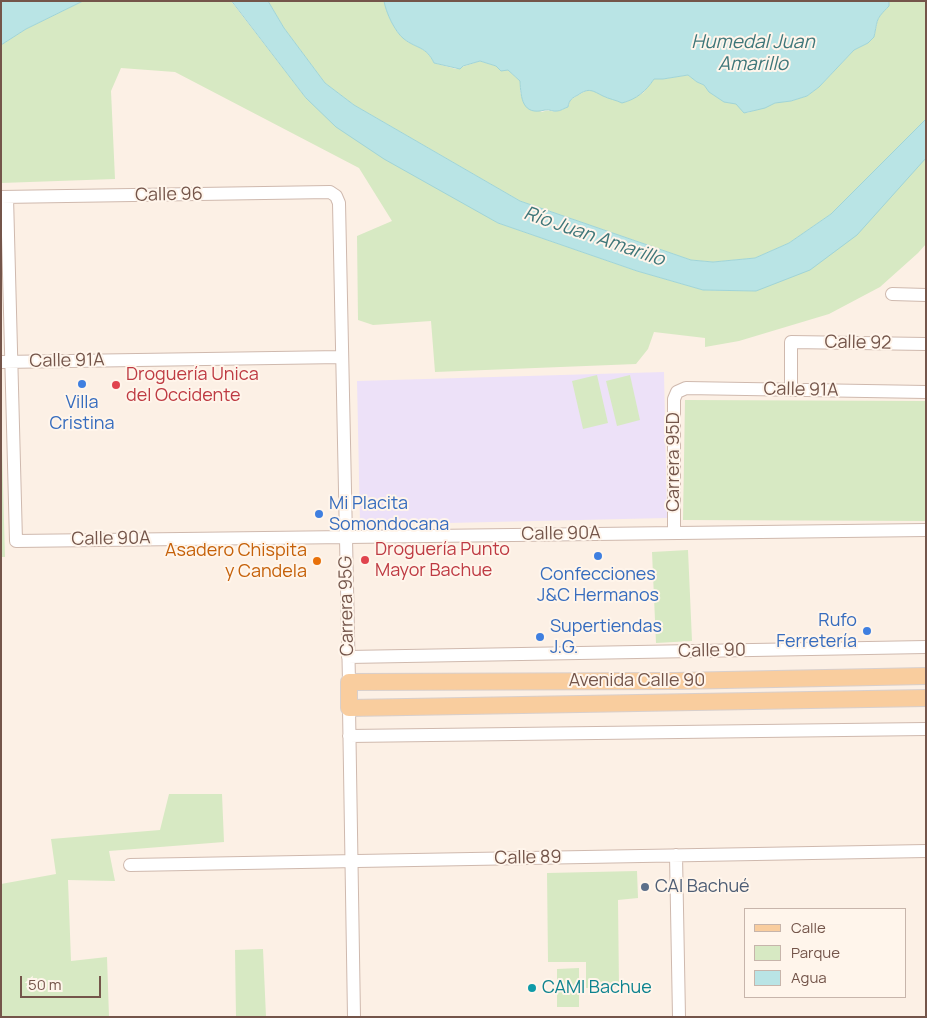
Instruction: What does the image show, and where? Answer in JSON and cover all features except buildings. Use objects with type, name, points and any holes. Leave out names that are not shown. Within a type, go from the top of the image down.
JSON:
[{"type":"main road","name":"Avenida Calle 90","points":[[349,682],[675,681],[926,676]]},
{"type":"main road","name":"Carrera 95G","points":[[349,682],[349,708]]},
{"type":"main road","name":"Avenida Calle 90","points":[[349,708],[926,698]]},
{"type":"street","name":"Calle 96","points":[[4,197],[330,192],[336,196]]},
{"type":"street","name":"Carrera 95G","points":[[336,196],[339,203],[349,682]]},
{"type":"street","points":[[4,197],[6,362]]},
{"type":"street","points":[[892,294],[926,295]]},
{"type":"street","name":"Calle 92","points":[[791,390],[791,342],[926,344]]},
{"type":"street","name":"Calle 91A","points":[[6,362],[342,358]]},
{"type":"street","name":"Calle 90A","points":[[6,362],[16,540],[926,530]]},
{"type":"street","name":"Calle 91A","points":[[677,392],[686,388],[926,392]]},
{"type":"street","name":"Carrera 95D","points":[[674,532],[674,399],[677,392]]},
{"type":"street","name":"Calle 90","points":[[348,657],[926,647]]},
{"type":"street","name":"Carrera 95G","points":[[349,708],[354,1017]]},
{"type":"street","points":[[350,736],[926,729]]},
{"type":"street","name":"Calle 89","points":[[130,864],[926,851]]},
{"type":"street","points":[[676,855],[679,1017]]},
{"type":"shaded area","points":[[664,372],[667,518],[360,525],[357,381]]},
{"type":"green space","points":[[83,1],[231,1],[306,98],[498,223],[637,271],[703,290],[756,291],[909,175],[926,158],[926,244],[880,287],[829,314],[739,341],[705,347],[705,338],[654,332],[648,349],[636,364],[435,372],[431,321],[373,325],[358,320],[357,236],[392,221],[359,168],[175,72],[121,68],[111,91],[115,179],[1,183],[1,45],[26,29]]},
{"type":"green space","points":[[268,1],[384,1],[389,17],[397,32],[404,39],[428,53],[434,63],[456,69],[480,61],[496,66],[499,69],[508,70],[520,81],[520,92],[524,103],[542,112],[558,111],[568,107],[570,100],[587,90],[595,90],[605,97],[626,102],[643,93],[654,79],[688,75],[704,85],[712,94],[727,103],[736,103],[747,113],[778,102],[791,101],[807,96],[819,87],[854,50],[868,43],[874,37],[878,20],[889,6],[888,2],[926,1],[926,119],[831,214],[789,243],[755,258],[713,262],[691,260],[520,201],[354,105],[325,83],[284,28]]},
{"type":"green space","points":[[597,375],[608,423],[583,429],[572,381]]},
{"type":"green space","points":[[630,375],[640,420],[617,426],[606,381]]},
{"type":"green space","points":[[685,400],[926,401],[926,521],[683,520]]},
{"type":"green space","points":[[1,413],[5,557],[1,557]]},
{"type":"green space","points":[[688,550],[692,641],[656,643],[652,552]]},
{"type":"green space","points":[[169,794],[222,794],[224,842],[109,851],[115,881],[68,880],[71,961],[107,957],[109,1017],[1,1017],[1,884],[56,874],[51,839],[160,830]]},
{"type":"green space","points":[[637,871],[638,898],[618,900],[619,987],[586,988],[586,962],[548,962],[547,873]]},
{"type":"green space","points":[[263,949],[266,1017],[236,1017],[235,950]]},
{"type":"green space","points":[[579,968],[579,1007],[557,1007],[557,969]]},
{"type":"water","points":[[1,1],[83,1],[26,29],[1,45]]},
{"type":"water","name":"Río Juan Amarillo","points":[[232,1],[268,1],[284,28],[325,83],[354,105],[520,201],[691,260],[713,262],[755,258],[789,243],[831,214],[926,119],[926,158],[857,235],[810,270],[756,291],[703,290],[637,271],[498,223],[384,159],[336,127],[306,98]]},
{"type":"water","name":"Humedal Juan Amarillo","points":[[384,1],[889,1],[889,6],[879,17],[874,37],[868,43],[854,50],[819,87],[807,96],[791,101],[775,103],[765,108],[744,113],[736,104],[724,102],[709,92],[704,85],[688,75],[654,79],[641,94],[622,103],[588,90],[572,98],[568,107],[561,110],[537,111],[527,108],[524,104],[520,81],[508,70],[501,71],[496,66],[480,61],[463,66],[460,69],[434,63],[428,53],[404,39],[397,32]]},
{"type":"place","name":"Villa Cristina","points":[[82,384]]},
{"type":"place","name":"Droguería Unica del Occidente","points":[[116,385]]},
{"type":"place","name":"Mi Placita Somondocana","points":[[319,514]]},
{"type":"place","name":"Confecciones J&C Hermanos","points":[[598,556]]},
{"type":"place","name":"Droguería Punto Mayor Bachue","points":[[365,560]]},
{"type":"place","name":"Asadero Chispita y Candela","points":[[317,561]]},
{"type":"place","name":"Rufo Ferretería","points":[[867,631]]},
{"type":"place","name":"Supertiendas J.G.","points":[[540,637]]},
{"type":"place","name":"CAI Bachué","points":[[645,887]]},
{"type":"place","name":"CAMI Bachue","points":[[532,988]]}]
